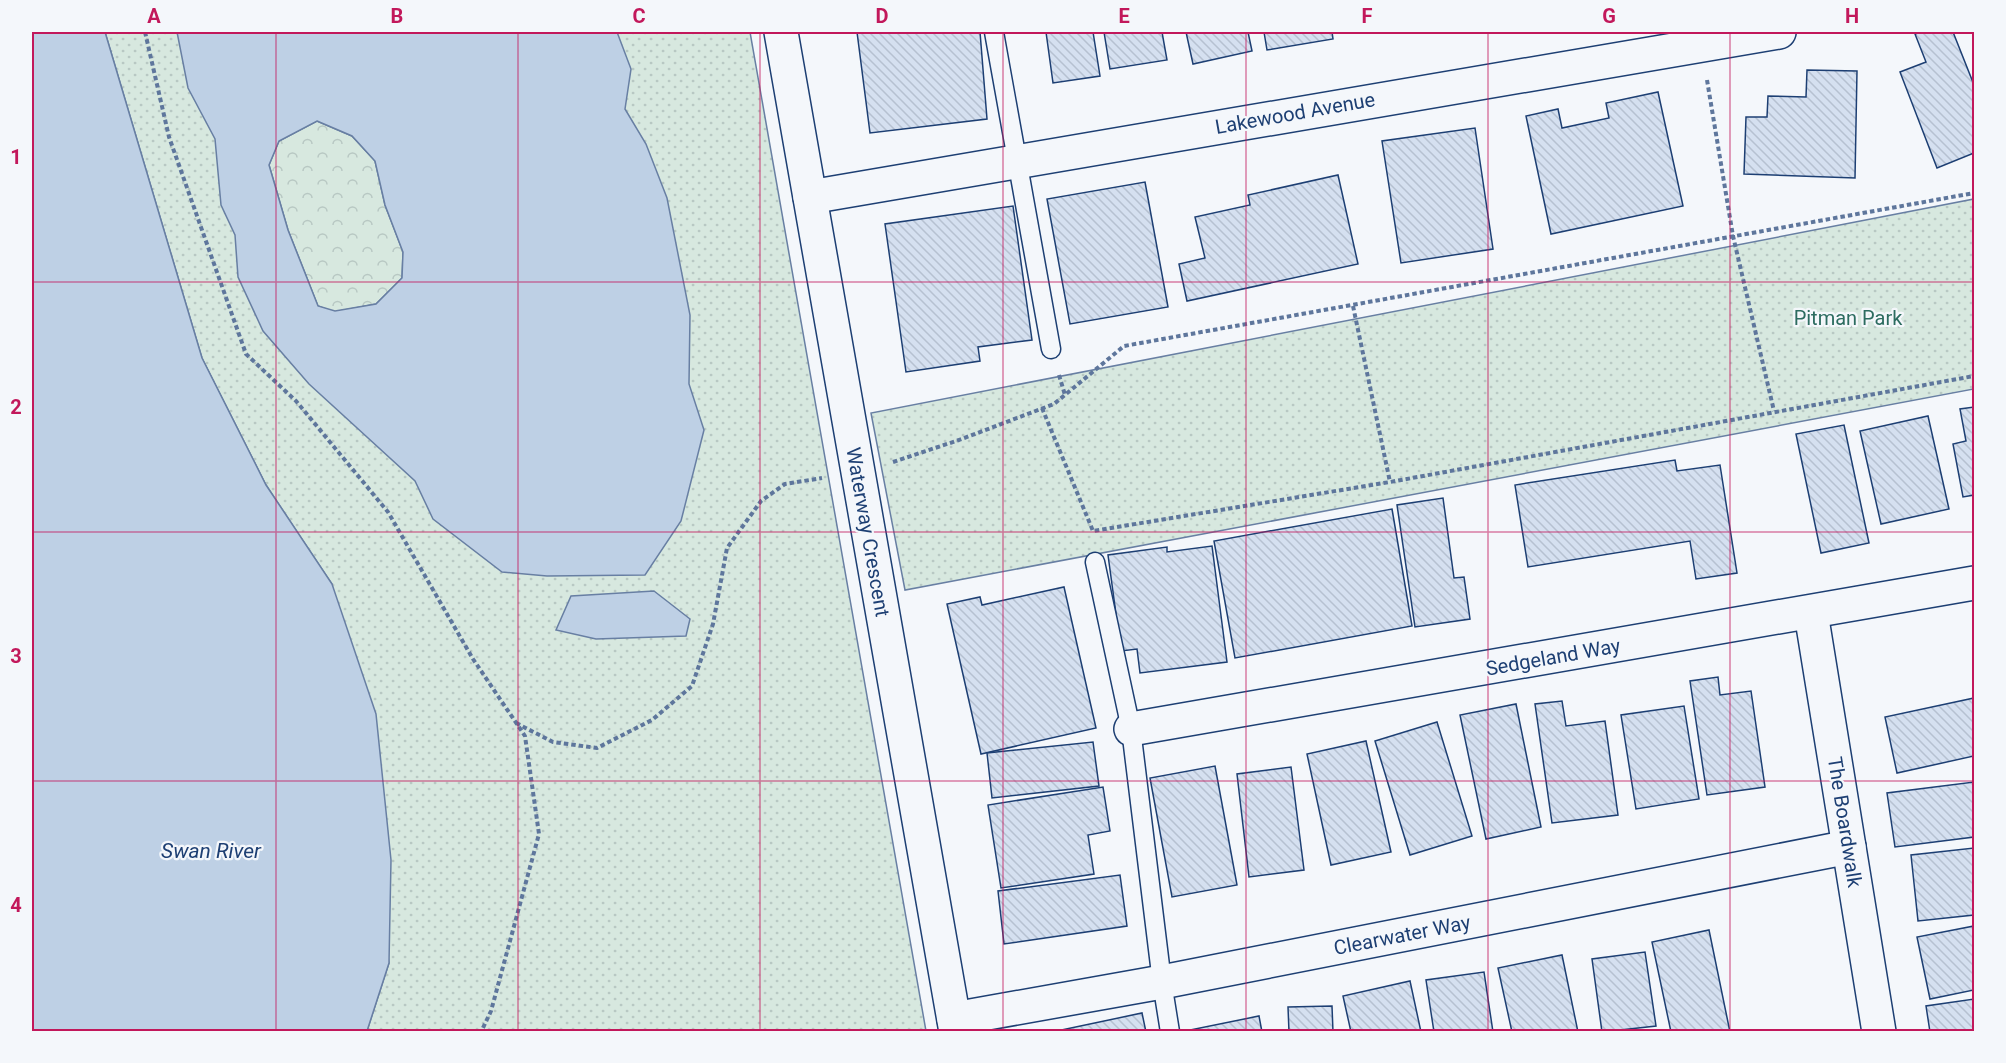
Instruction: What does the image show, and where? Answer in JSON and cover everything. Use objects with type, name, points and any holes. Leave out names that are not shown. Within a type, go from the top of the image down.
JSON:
[{"type":"street","name":"Waterway Crescent","points":[[781,32],[955,1025]]},
{"type":"street","name":"Lakewood Avenue","points":[[810,196],[1684,41],[1779,32]]},
{"type":"street","name":"Sedgeland Way","points":[[1131,729],[1974,583]]},
{"type":"street","name":"The Boardwalk","points":[[1811,613],[1879,1032]]},
{"type":"street","name":"Clearwater Way","points":[[955,1025],[1849,847]]},
{"type":"lane","points":[[994,32],[1051,350]]},
{"type":"lane","points":[[1095,562],[1131,729],[1170,1032]]},
{"type":"path","points":[[145,32],[170,136],[246,354],[296,401],[388,512],[473,659],[525,736],[539,834],[494,1001],[482,1032]]},
{"type":"path","points":[[1684,41],[1774,411]]},
{"type":"path","points":[[516,723],[553,742],[597,748],[652,720],[692,686],[713,624],[727,548],[760,501],[785,484],[858,473],[959,440],[1054,404],[1124,346],[1974,193]]},
{"type":"path","points":[[1353,306],[1390,482]]},
{"type":"path","points":[[1042,408],[1093,531],[1390,482],[1974,376]]},
{"type":"green space","points":[[105,32],[750,32],[926,1031],[367,1031],[389,963],[332,584],[266,485],[202,358]]},
{"type":"green space","points":[[317,121],[352,136],[375,161],[385,205],[403,252],[402,278],[376,304],[334,312],[318,306],[288,230],[269,165],[279,141]]},
{"type":"green space","name":"Pitman Park","points":[[1974,199],[1974,389],[905,590],[871,413]]},
{"type":"water","name":"Swan River","points":[[32,32],[105,32],[202,358],[266,485],[332,584],[376,714],[391,860],[389,963],[367,1031],[32,1031]]},
{"type":"water","points":[[177,32],[617,32],[631,69],[625,109],[646,144],[667,198],[690,315],[689,384],[704,430],[681,521],[645,575],[547,576],[502,572],[433,519],[415,481],[309,384],[263,331],[238,277],[235,235],[221,205],[215,139],[188,88]],"holes":[[[317,121],[352,136],[375,161],[385,205],[403,252],[402,278],[376,304],[335,311],[318,306],[288,230],[269,165],[279,141]]]},
{"type":"water","points":[[654,591],[690,619],[686,636],[596,639],[556,630],[571,596]]},
{"type":"building","points":[[857,32],[980,32],[987,119],[870,133]]},
{"type":"building","points":[[1046,32],[1093,32],[1100,76],[1053,83]]},
{"type":"building","points":[[1104,32],[1162,32],[1167,60],[1110,69]]},
{"type":"building","points":[[1186,32],[1248,32],[1252,51],[1193,64]]},
{"type":"building","points":[[1264,32],[1332,32],[1333,39],[1267,50]]},
{"type":"building","points":[[1953,32],[1974,85],[1974,153],[1937,168],[1900,72],[1926,62],[1915,34]]},
{"type":"building","points":[[1807,70],[1857,71],[1855,178],[1744,174],[1746,117],[1767,117],[1768,96],[1806,97]]},
{"type":"building","points":[[1658,92],[1683,206],[1551,234],[1526,116],[1558,109],[1562,128],[1609,118],[1606,103]]},
{"type":"building","points":[[1475,128],[1493,249],[1401,263],[1382,141]]},
{"type":"building","points":[[1338,175],[1358,264],[1187,301],[1179,264],[1205,258],[1195,217],[1250,205],[1248,195]]},
{"type":"building","points":[[1145,182],[1168,307],[1070,324],[1047,199]]},
{"type":"building","points":[[1013,206],[1032,340],[978,347],[980,361],[906,372],[885,224]]},
{"type":"building","points":[[1974,407],[1974,495],[1963,497],[1953,444],[1966,441],[1960,409]]},
{"type":"building","points":[[1928,416],[1949,509],[1881,524],[1860,431]]},
{"type":"building","points":[[1844,425],[1869,543],[1821,553],[1796,434]]},
{"type":"building","points":[[1675,460],[1677,471],[1720,465],[1737,573],[1696,579],[1690,541],[1528,567],[1515,485]]},
{"type":"building","points":[[1443,498],[1454,578],[1464,577],[1470,619],[1415,627],[1397,505]]},
{"type":"building","points":[[1392,509],[1412,626],[1235,658],[1214,541]]},
{"type":"building","points":[[1212,546],[1227,662],[1140,673],[1137,649],[1121,651],[1108,555],[1167,547],[1167,552]]},
{"type":"building","points":[[1064,587],[1096,728],[981,754],[947,604],[980,597],[982,605]]},
{"type":"building","points":[[1718,677],[1720,695],[1751,691],[1765,787],[1707,795],[1690,681]]},
{"type":"building","points":[[1974,698],[1974,756],[1897,773],[1885,717]]},
{"type":"building","points":[[1562,701],[1566,726],[1605,721],[1618,815],[1552,823],[1535,704]]},
{"type":"building","points":[[1516,704],[1541,827],[1486,839],[1460,715]]},
{"type":"building","points":[[1684,706],[1699,799],[1636,809],[1621,715]]},
{"type":"building","points":[[1437,722],[1472,836],[1410,855],[1375,741]]},
{"type":"building","points":[[1366,741],[1391,852],[1331,865],[1307,754]]},
{"type":"building","points":[[1093,742],[1099,786],[992,798],[987,753]]},
{"type":"building","points":[[1215,766],[1237,885],[1172,897],[1150,778]]},
{"type":"building","points":[[1291,767],[1304,870],[1249,877],[1237,774]]},
{"type":"building","points":[[1974,782],[1974,837],[1895,847],[1887,793]]},
{"type":"building","points":[[1103,787],[1110,831],[1088,835],[1094,874],[1001,888],[988,805]]},
{"type":"building","points":[[1974,848],[1974,915],[1918,921],[1911,855]]},
{"type":"building","points":[[1120,875],[1127,926],[1004,944],[998,891]]},
{"type":"building","points":[[1974,926],[1974,990],[1930,999],[1917,937]]},
{"type":"building","points":[[1709,930],[1730,1032],[1671,1032],[1652,942]]},
{"type":"building","points":[[1645,952],[1656,1026],[1602,1032],[1592,959]]},
{"type":"building","points":[[1562,955],[1578,1032],[1512,1032],[1498,968]]},
{"type":"building","points":[[1484,972],[1493,1032],[1434,1032],[1426,980]]},
{"type":"building","points":[[1410,981],[1421,1032],[1351,1032],[1343,996]]},
{"type":"building","points":[[1974,999],[1974,1032],[1930,1032],[1926,1006]]},
{"type":"building","points":[[1332,1006],[1333,1032],[1289,1032],[1288,1007]]},
{"type":"building","points":[[1142,1013],[1146,1032],[1052,1032]]},
{"type":"building","points":[[1259,1016],[1262,1032],[1191,1032],[1190,1030]]}]
